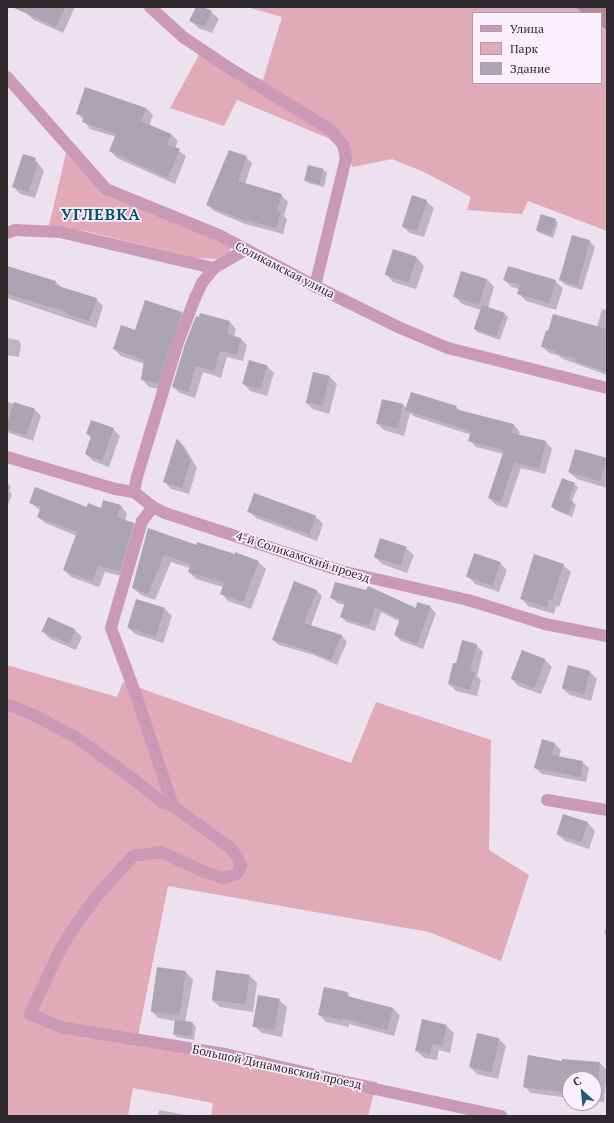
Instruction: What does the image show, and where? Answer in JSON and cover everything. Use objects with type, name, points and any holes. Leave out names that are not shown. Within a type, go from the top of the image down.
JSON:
[{"type":"street","points":[[150,7],[182,37],[231,70],[332,131],[343,145],[346,158],[315,286]]},
{"type":"street","name":"Соликамская улица","points":[[7,77],[106,189],[221,236],[315,286],[398,327],[448,348],[607,388]]},
{"type":"street","points":[[7,233],[15,230],[60,232],[214,268]]},
{"type":"street","points":[[134,492],[137,477],[178,342],[195,298],[202,283],[214,268],[245,250]]},
{"type":"street","name":"4-й Соликамский проезд","points":[[7,457],[115,489],[134,492],[153,507],[165,513],[341,571],[468,600],[545,624],[607,636]]},
{"type":"street","points":[[153,507],[142,521],[111,628],[136,695],[173,806]]},
{"type":"street","points":[[7,704],[35,716],[74,736],[163,803],[173,806]]},
{"type":"street","points":[[547,800],[607,810]]},
{"type":"street","name":"Большой Динамовский проезд","points":[[173,806],[229,847],[237,856],[241,866],[237,874],[223,878],[205,872],[161,852],[133,856],[96,897],[76,925],[60,950],[30,1014],[60,1027],[225,1054],[375,1090],[501,1116]]},
{"type":"green space","points":[[247,7],[607,7],[607,231],[528,201],[522,214],[467,210],[471,197],[424,172],[392,159],[353,167],[339,148],[328,138],[237,100],[224,126],[170,108],[200,53],[263,80],[282,17]]},
{"type":"green space","points":[[66,153],[104,192],[231,247],[229,254],[216,259],[196,258],[85,231],[60,228],[48,230]]},
{"type":"green space","points":[[7,665],[117,697],[123,682],[351,763],[376,702],[491,740],[489,850],[529,875],[501,961],[429,932],[168,886],[138,1036],[377,1082],[368,1116],[211,1116],[213,1103],[133,1088],[128,1116],[7,1116]]},
{"type":"building","points":[[12,7],[65,7],[56,27]]},
{"type":"building","points":[[196,7],[203,7],[212,11],[205,27],[189,21]]},
{"type":"building","points":[[85,87],[146,108],[141,121],[171,134],[167,144],[180,149],[168,178],[109,151],[116,134],[82,122],[84,116],[76,114]]},
{"type":"building","points":[[229,150],[247,156],[238,181],[282,194],[277,211],[281,212],[276,228],[238,218],[206,205]]},
{"type":"building","points":[[23,154],[36,158],[34,162],[38,163],[28,192],[12,187]]},
{"type":"building","points":[[308,165],[324,169],[320,184],[304,181]]},
{"type":"building","points":[[412,195],[427,200],[417,231],[402,226]]},
{"type":"building","points":[[541,214],[556,219],[551,235],[536,230]]},
{"type":"building","points":[[572,235],[590,240],[577,285],[559,280]]},
{"type":"building","points":[[393,249],[417,257],[408,282],[385,275]]},
{"type":"building","points":[[7,266],[56,281],[55,285],[97,298],[89,321],[66,314],[67,312],[7,294]]},
{"type":"building","points":[[508,266],[556,280],[549,303],[517,294],[520,285],[503,280]]},
{"type":"building","points":[[461,271],[487,279],[479,305],[453,297]]},
{"type":"building","points":[[145,300],[182,312],[158,383],[141,380],[144,360],[113,349],[121,325],[135,330]]},
{"type":"building","points":[[482,305],[505,313],[497,336],[474,329]]},
{"type":"building","points":[[200,313],[230,321],[227,334],[241,338],[237,355],[220,351],[214,371],[196,366],[188,392],[172,387],[185,344],[196,316],[199,317]]},
{"type":"building","points":[[553,314],[607,329],[607,372],[575,361],[576,359],[555,353],[556,351],[541,347]]},
{"type":"building","points":[[249,360],[267,365],[260,389],[242,384]]},
{"type":"building","points":[[313,372],[330,376],[323,406],[306,402]]},
{"type":"building","points":[[411,392],[457,406],[455,409],[514,424],[512,433],[546,441],[539,469],[514,462],[501,502],[488,498],[504,450],[468,441],[471,431],[405,410]]},
{"type":"building","points":[[382,399],[403,404],[398,428],[376,423]]},
{"type":"building","points":[[14,402],[35,409],[26,435],[7,429],[7,424]]},
{"type":"building","points":[[91,420],[114,428],[102,461],[85,454],[91,436],[86,434]]},
{"type":"building","points":[[177,438],[191,460],[182,488],[163,482]]},
{"type":"building","points":[[575,449],[607,458],[600,481],[568,472]]},
{"type":"building","points":[[562,478],[575,483],[569,499],[573,501],[568,514],[551,507]]},
{"type":"building","points":[[35,487],[87,507],[88,503],[101,508],[103,500],[121,505],[117,517],[134,523],[120,571],[98,566],[92,581],[63,570],[77,532],[37,517],[41,507],[29,503]]},
{"type":"building","points":[[254,493],[316,516],[309,534],[247,512]]},
{"type":"building","points":[[148,528],[197,545],[197,542],[235,554],[235,552],[259,561],[243,602],[220,594],[224,583],[188,572],[191,564],[164,555],[148,594],[132,588]]},
{"type":"building","points":[[380,538],[407,547],[400,566],[374,557]]},
{"type":"building","points":[[474,553],[500,562],[492,586],[466,577]]},
{"type":"building","points":[[534,554],[564,564],[552,600],[549,599],[547,607],[520,599]]},
{"type":"building","points":[[294,581],[317,590],[304,623],[342,635],[331,660],[307,650],[272,640]]},
{"type":"building","points":[[335,582],[366,590],[368,586],[416,608],[417,602],[431,606],[417,644],[394,635],[400,619],[375,607],[369,626],[340,617],[345,602],[330,598]]},
{"type":"building","points":[[136,599],[165,608],[156,636],[127,628]]},
{"type":"building","points":[[48,617],[75,629],[69,644],[41,632]]},
{"type":"building","points":[[462,640],[477,644],[470,671],[475,672],[470,690],[448,684],[453,663],[456,663]]},
{"type":"building","points":[[522,650],[545,659],[534,688],[511,679]]},
{"type":"building","points":[[568,665],[590,671],[584,694],[562,688]]},
{"type":"building","points":[[542,739],[555,743],[552,755],[583,761],[580,777],[534,768]]},
{"type":"building","points":[[563,814],[588,822],[581,842],[557,834]]},
{"type":"building","points":[[157,967],[186,971],[179,1016],[151,1012]]},
{"type":"building","points":[[216,970],[250,975],[245,1004],[212,1000]]},
{"type":"building","points":[[324,987],[348,992],[347,996],[393,1008],[387,1030],[342,1018],[342,1020],[318,1015]]},
{"type":"building","points":[[258,995],[280,999],[274,1030],[252,1027]]},
{"type":"building","points":[[422,1019],[447,1025],[442,1046],[432,1044],[430,1054],[415,1051]]},
{"type":"building","points":[[175,1020],[193,1022],[191,1036],[174,1034]]},
{"type":"building","points":[[477,1033],[499,1038],[492,1072],[469,1067]]},
{"type":"building","points":[[528,1055],[562,1061],[562,1059],[600,1062],[599,1071],[562,1071],[562,1092],[523,1087]]},
{"type":"district","name":"УГЛЕВКА","points":[[101,214]]}]
